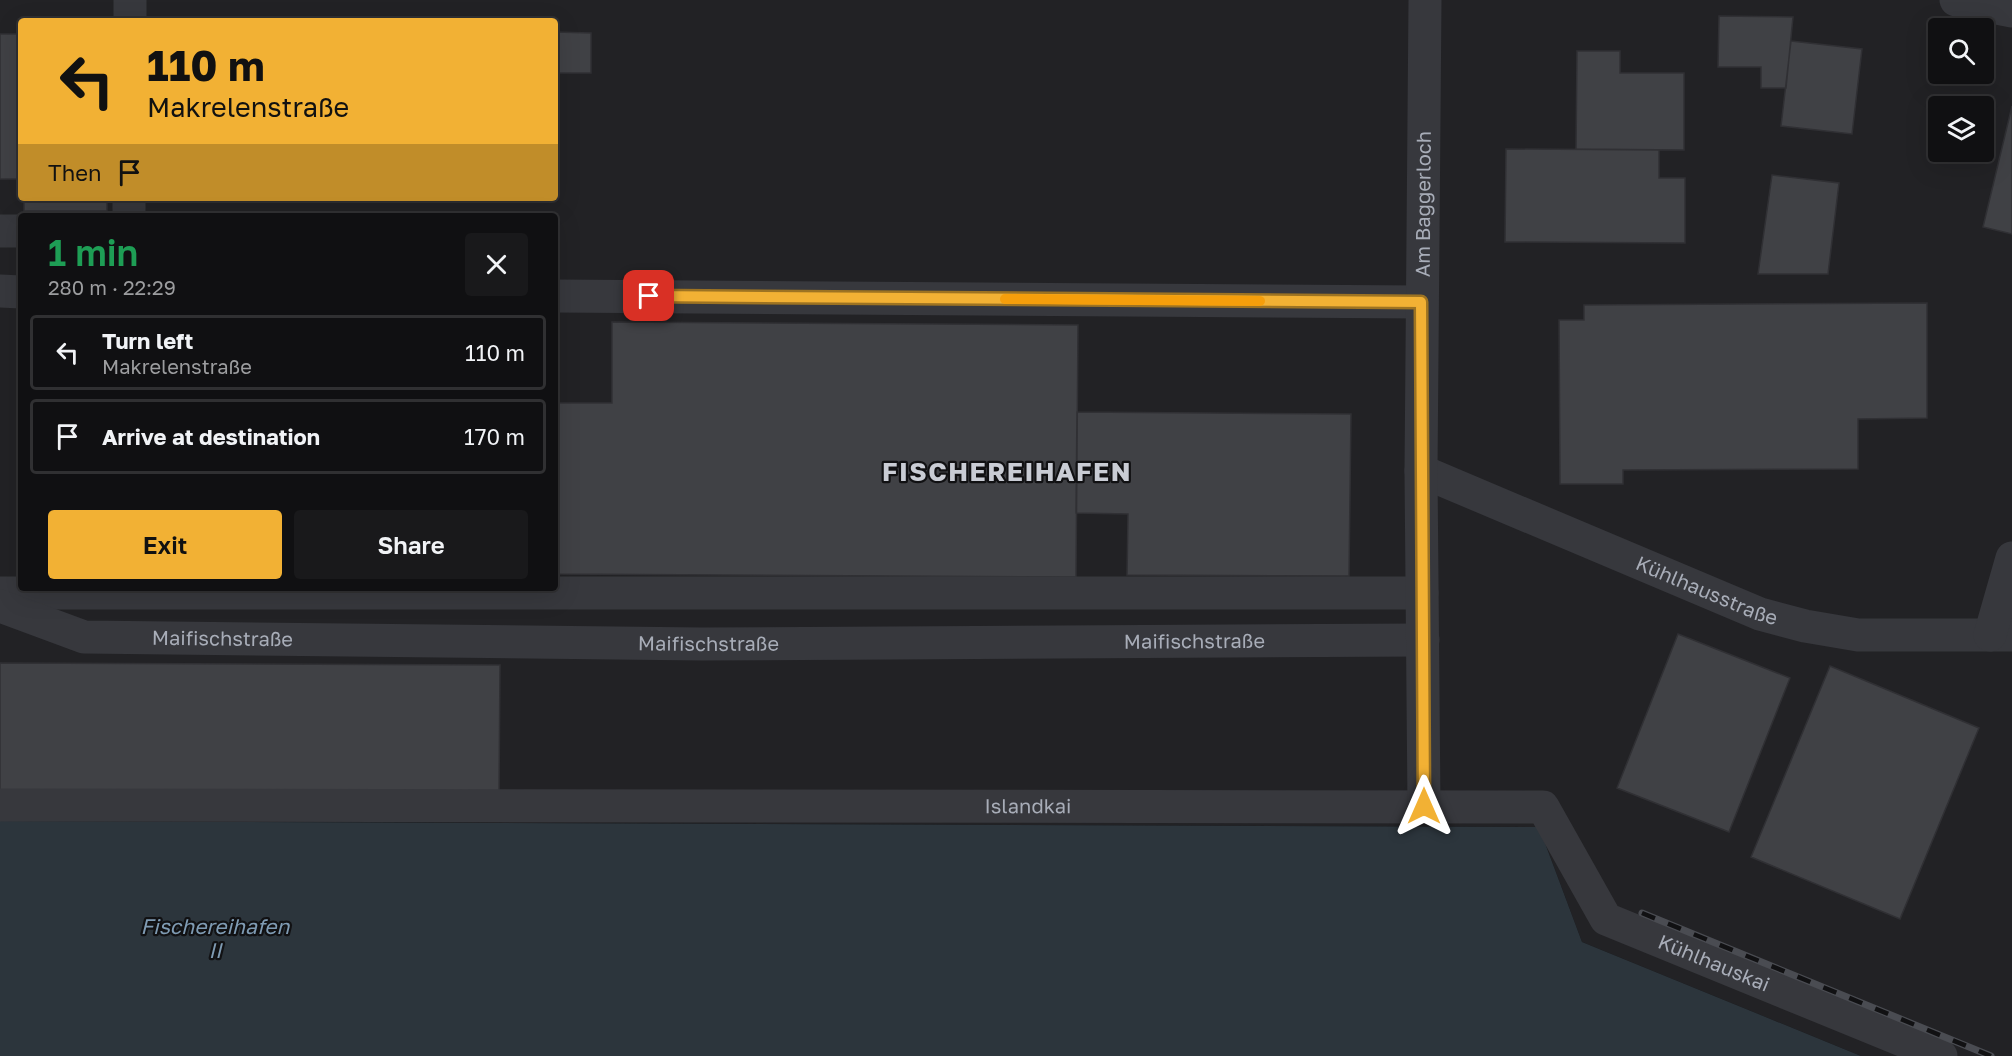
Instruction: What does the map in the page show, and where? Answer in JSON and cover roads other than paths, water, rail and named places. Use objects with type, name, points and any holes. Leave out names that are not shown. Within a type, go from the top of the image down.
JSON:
[{"type":"street","points":[[130,0],[130,18]]},
{"type":"street","name":"Am Baggerloch","points":[[1424,806],[1421,302],[1425,0]]},
{"type":"street","points":[[1956,0],[2012,11]]},
{"type":"street","points":[[0,231],[18,231]]},
{"type":"street","points":[[0,291],[18,291]]},
{"type":"street","points":[[558,296],[1421,302]]},
{"type":"street","name":"Kühlhausstraße","points":[[1421,471],[1760,614],[1805,626],[1858,635],[2001,634]]},
{"type":"street","points":[[2001,634],[2012,558]]},
{"type":"street","points":[[0,593],[1422,593]]},
{"type":"street","name":"Maifischstraße","points":[[0,606],[84,637],[702,645],[1423,640]]},
{"type":"street","name":"Islandkai","points":[[0,805],[1544,807]]},
{"type":"street","name":"Kühlhauskai","points":[[1544,807],[1606,919],[1941,1056]]},
{"type":"water","name":"Fischereihafen II","points":[[0,821],[1539,827],[1582,942],[1861,1056],[0,1056]]},
{"type":"railway","points":[[1642,913],[1991,1056]]},
{"type":"district","name":"FISCHEREIHAFEN","points":[[1007,472]]}]
